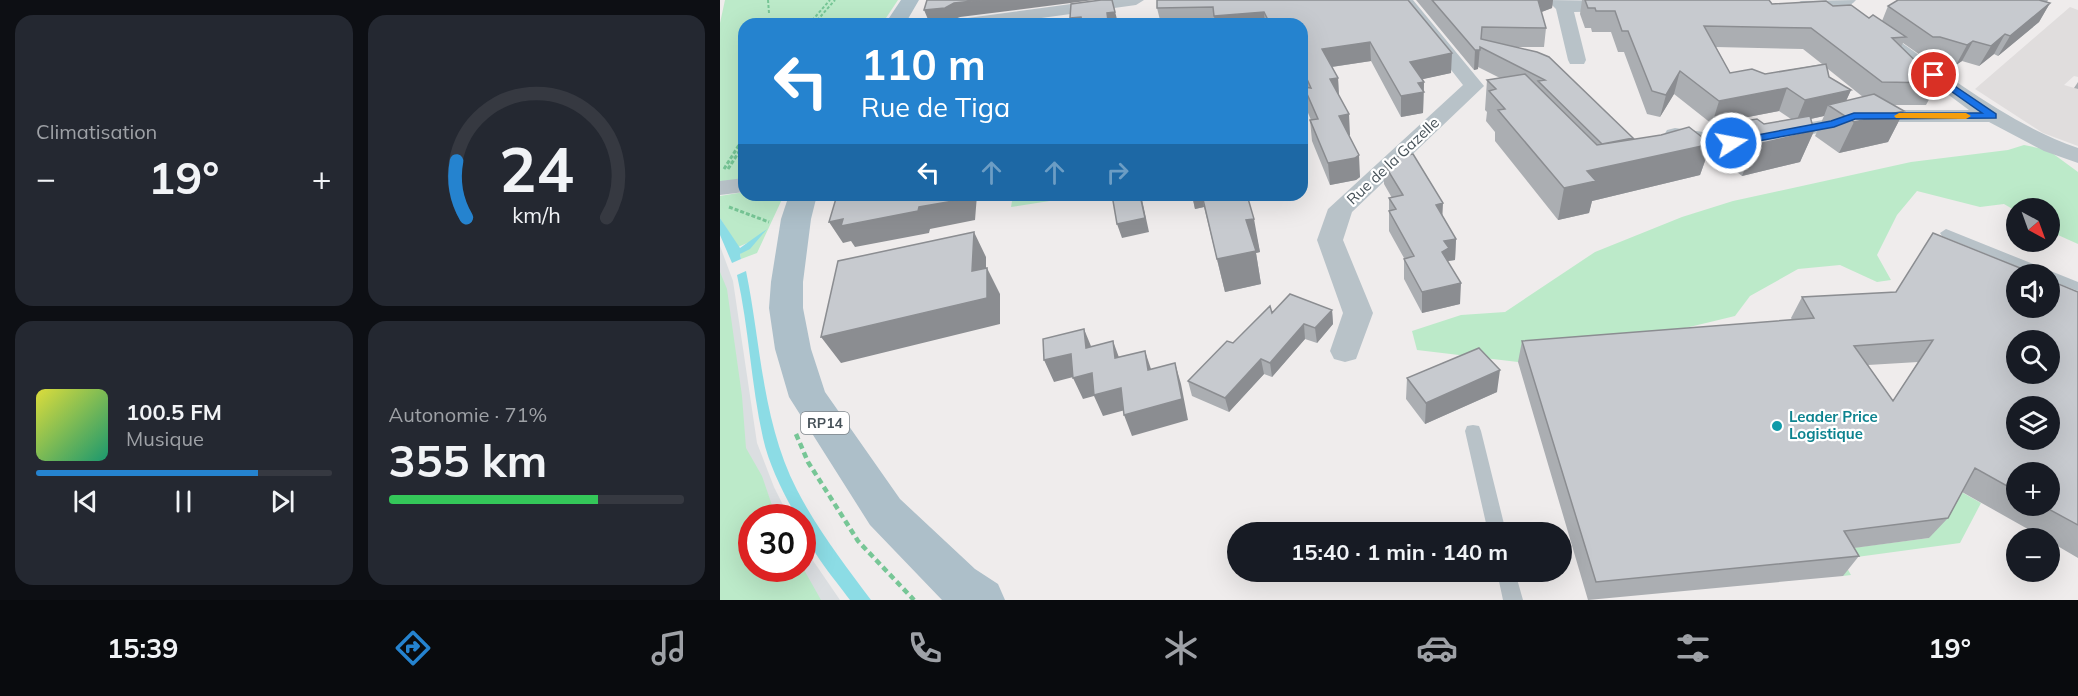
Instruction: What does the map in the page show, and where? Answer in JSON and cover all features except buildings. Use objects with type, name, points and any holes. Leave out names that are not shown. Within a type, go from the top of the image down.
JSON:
[{"type":"main road","points":[[899,18],[910,0]]},
{"type":"main road","name":"RP14","points":[[800,201],[787,282],[786,308],[793,349],[808,397],[885,512],[959,585],[981,600]]},
{"type":"street","points":[[1004,18],[1136,0]]},
{"type":"street","name":"Rue de la Gazelle","points":[[1345,351],[1358,313],[1330,240],[1341,209],[1479,87],[1404,0]]},
{"type":"street","points":[[1577,60],[1559,3],[1635,6]]},
{"type":"street","points":[[1790,6],[1843,3],[1862,23],[1992,116],[2041,143],[2078,156]]},
{"type":"street","points":[[1675,135],[1731,143],[1834,124],[1854,116],[1992,116]]},
{"type":"lane","points":[[1946,233],[2021,264]]},
{"type":"lane","points":[[2060,280],[2078,287]]},
{"type":"lane","points":[[1473,431],[1495,522]]},
{"type":"lane","points":[[1508,582],[1512,600]]},
{"type":"path","points":[[768,0],[769,13]]},
{"type":"path","points":[[814,18],[830,0]]},
{"type":"path","points":[[819,18],[835,0]]},
{"type":"path","points":[[727,181],[738,153]]},
{"type":"path","points":[[727,181],[738,157]]},
{"type":"path","points":[[720,204],[776,225]]},
{"type":"shaded area","points":[[2070,7],[2078,10],[2078,77],[2074,76],[2064,85],[2078,89],[2078,146],[2043,133],[1975,89]]},
{"type":"shaded area","points":[[720,246],[733,281],[757,443],[782,504],[738,504],[738,582],[816,582],[816,565],[840,600],[720,600]]},
{"type":"green space","points":[[725,0],[898,0],[886,18],[738,18],[738,181],[720,183],[720,23]]},
{"type":"green space","points":[[2024,145],[2048,150],[2078,172],[2078,244],[2060,236],[2060,198],[2006,198],[2006,205],[1980,207],[1917,191],[1897,215],[1877,255],[1891,280],[1877,282],[1840,265],[1798,269],[1750,296],[1735,316],[1677,330],[1635,351],[1518,362],[1417,350],[1412,331],[1461,315],[1505,312],[1595,252],[1682,217],[1733,201],[1911,162],[2008,150]]},
{"type":"green space","points":[[738,193],[738,201],[781,201],[757,253],[741,259],[740,254],[764,232],[738,247],[720,218],[720,196]]},
{"type":"green space","points":[[1012,201],[1050,201],[1011,207]]},
{"type":"green space","points":[[720,272],[727,289],[742,396],[746,448],[762,476],[772,504],[738,504],[738,582],[811,582],[821,600],[720,600]]},
{"type":"green space","points":[[1956,489],[1981,503],[1960,543],[1842,559],[1851,575],[1843,576],[1828,551],[1929,538]]},
{"type":"water","points":[[720,218],[740,248],[767,229],[750,249],[740,254],[741,259],[732,263],[720,235]]},
{"type":"water","points":[[746,271],[769,410],[785,464],[805,504],[790,504],[773,469],[766,448],[759,418],[737,275]]},
{"type":"water","points":[[816,523],[871,600],[850,600],[816,553]]},
{"type":"slow traffic","points":[[1899,116],[1966,116]]},
{"type":"place","name":"Leader Price Logistique","points":[[1777,426]]},
{"type":"route","points":[[1731,143],[1834,124],[1854,116],[1992,116],[1934,75]]}]
